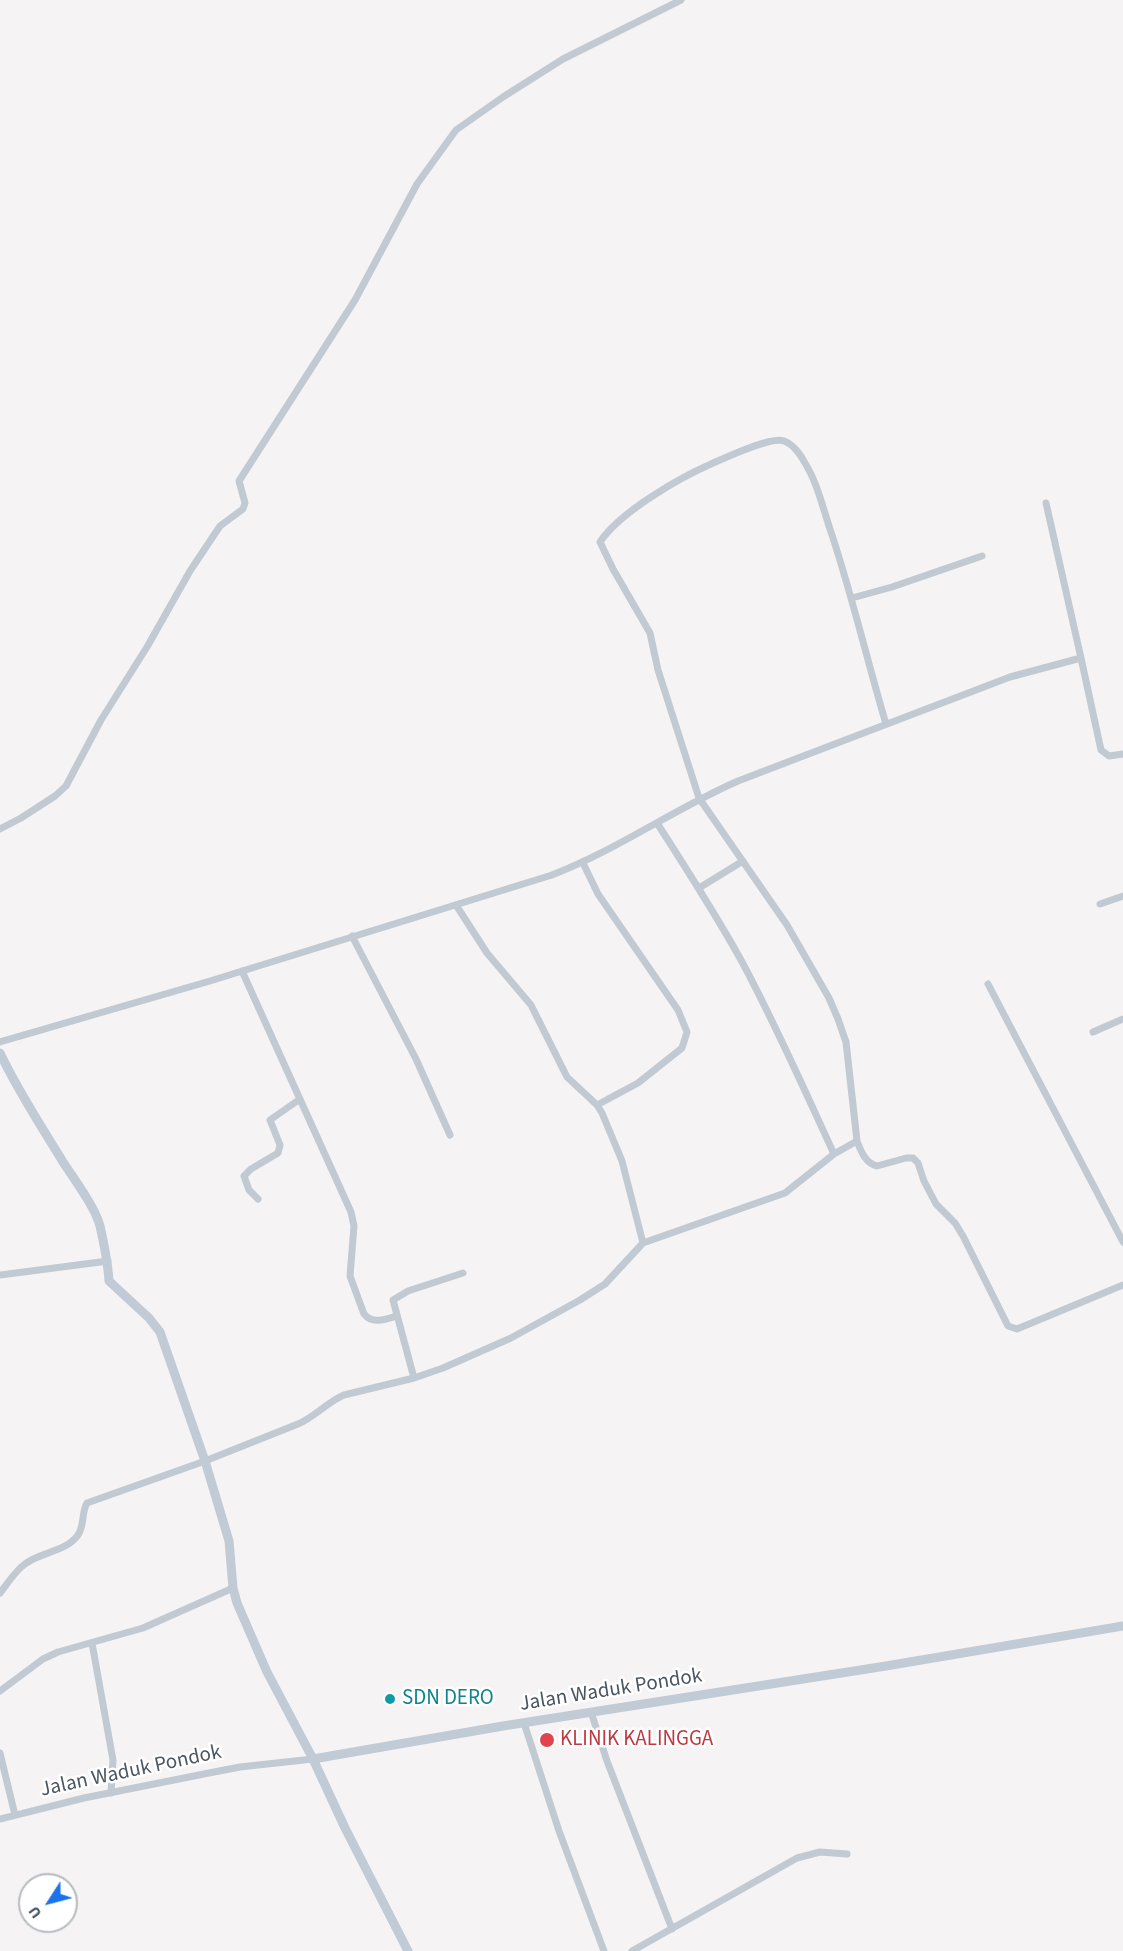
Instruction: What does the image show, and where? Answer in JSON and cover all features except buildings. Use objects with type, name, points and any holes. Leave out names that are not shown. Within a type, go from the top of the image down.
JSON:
[{"type":"street","points":[[0,829],[56,796],[66,786],[101,720],[147,647],[190,571],[220,526],[243,509],[244,500],[239,481],[355,300],[417,184],[456,130],[563,59],[681,0]]},
{"type":"street","points":[[886,724],[852,598],[816,486],[805,463],[791,445],[777,439],[699,469],[643,501],[603,537],[600,542],[650,633],[658,670],[699,798],[787,925],[829,998],[838,1019],[846,1042],[857,1142],[863,1155],[872,1165],[882,1166],[906,1158],[913,1158],[918,1163],[936,1204],[959,1228],[996,1306],[1008,1326],[1013,1329],[1123,1285]]},
{"type":"street","points":[[1046,503],[1101,750],[1109,756],[1123,754]]},
{"type":"street","points":[[852,598],[892,587],[982,556]]},
{"type":"street","points":[[0,1042],[242,971],[552,875],[583,863],[699,798],[799,756],[1010,676],[1081,657]]},
{"type":"street","points":[[657,823],[699,888],[747,972],[800,1077],[834,1154]]},
{"type":"street","points":[[699,888],[743,861]]},
{"type":"street","points":[[583,863],[598,894],[678,1010],[687,1032],[682,1048],[638,1083],[597,1105]]},
{"type":"street","points":[[1100,904],[1123,896]]},
{"type":"street","points":[[456,905],[487,953],[531,1005],[567,1077],[597,1105],[622,1161],[643,1243]]},
{"type":"street","points":[[352,936],[416,1059],[450,1135]]},
{"type":"street","points":[[242,971],[351,1212],[354,1226],[350,1276],[364,1314],[368,1319],[375,1321],[397,1316]]},
{"type":"street","points":[[988,984],[1123,1242]]},
{"type":"street","points":[[1093,1032],[1123,1018]]},
{"type":"street","points":[[0,1053],[19,1092],[100,1224],[102,1242],[108,1261],[109,1281],[149,1318],[160,1332],[230,1541],[233,1588],[267,1672],[313,1759],[345,1828],[408,1951]]},
{"type":"street","points":[[258,1199],[249,1190],[244,1176],[251,1169],[278,1153],[280,1145],[270,1120],[300,1099]]},
{"type":"street","points":[[0,1593],[26,1563],[76,1538],[82,1526],[87,1503],[205,1461],[308,1420],[344,1395],[414,1378],[443,1368],[511,1338],[580,1300],[613,1277],[643,1243],[785,1193],[834,1154],[857,1142]]},
{"type":"street","points":[[0,1275],[108,1261]]},
{"type":"street","points":[[414,1378],[393,1303],[396,1297],[463,1273]]},
{"type":"street","points":[[0,1691],[43,1659],[58,1652],[143,1628],[233,1588]]},
{"type":"street","name":"Jalan Waduk Pondok","points":[[0,1819],[111,1793],[240,1767],[313,1759],[1123,1626]]},
{"type":"street","points":[[92,1643],[113,1760],[111,1793]]},
{"type":"street","points":[[591,1712],[607,1761],[672,1929]]},
{"type":"street","points":[[524,1723],[559,1831],[604,1951]]},
{"type":"street","points":[[0,1753],[15,1815]]},
{"type":"street","points":[[632,1951],[797,1858],[820,1852],[847,1854]]},
{"type":"shaded area","name":"KLINIK KALINGGA","points":[[553,1731],[555,1746],[540,1748],[539,1734]]},
{"type":"place","name":"SDN DERO","points":[[390,1699]]},
{"type":"place","name":"KLINIK KALINGGA","points":[[547,1740]]}]
